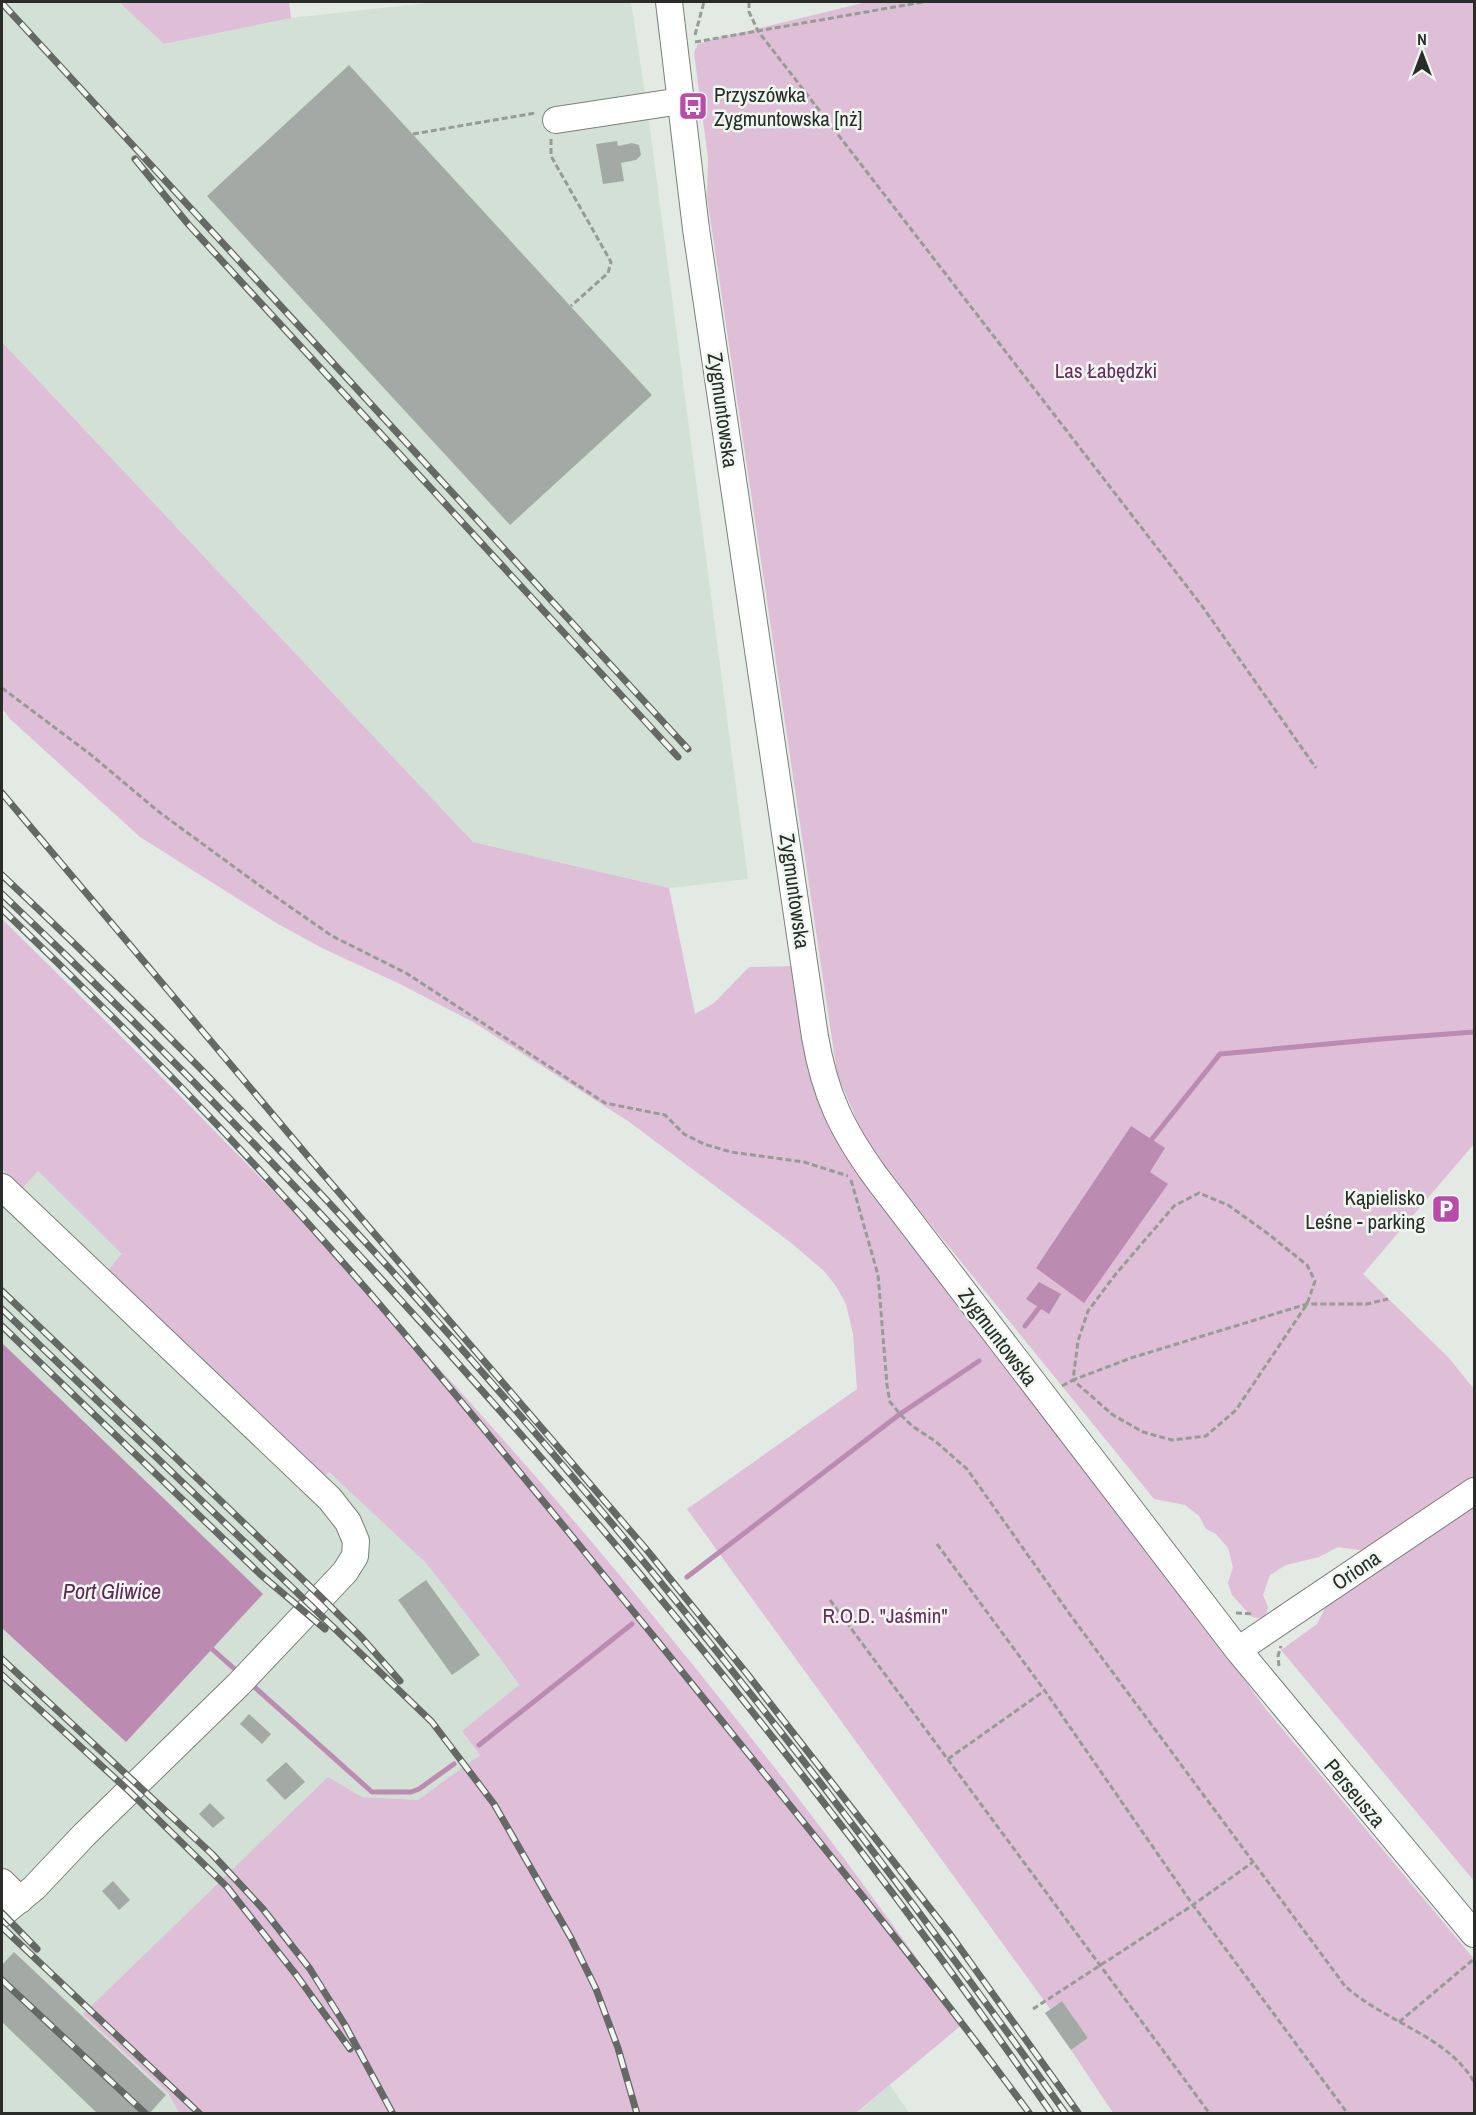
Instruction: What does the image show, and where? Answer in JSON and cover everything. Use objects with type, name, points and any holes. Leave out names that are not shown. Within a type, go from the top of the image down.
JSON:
[{"type":"street","name":"Zygmuntowska","points":[[669,2],[698,240],[815,1037],[826,1089],[854,1146],[876,1177],[1238,1650]]},
{"type":"street","points":[[550,116],[681,101]]},
{"type":"street","points":[[2,1187],[330,1499],[348,1522],[356,1541],[356,1556],[345,1572],[244,1678],[77,1842],[34,1888],[11,1907],[2,1882]]},
{"type":"street","name":"Oriona","points":[[1238,1650],[1474,1491]]},
{"type":"street","name":"Perseusza","points":[[1238,1650],[1474,1934]]},
{"type":"path","points":[[704,2],[693,43],[923,2]]},
{"type":"path","points":[[748,2],[749,12],[758,31],[1202,606],[1316,768]]},
{"type":"path","points":[[413,134],[550,116],[551,156],[610,262],[608,273],[571,306]]},
{"type":"path","points":[[2,688],[90,754],[159,812],[332,936],[406,973],[605,1103],[665,1115],[684,1134],[704,1144],[731,1152],[804,1162],[850,1176],[878,1275],[890,1402],[912,1426],[935,1441],[967,1469],[1071,1616],[1345,1986],[1360,2000],[1446,2051],[1469,2073],[1474,2082]]},
{"type":"path","points":[[1199,1193],[1228,1205],[1306,1265],[1315,1281],[1306,1304],[1236,1410],[1206,1437],[1172,1440],[1143,1432],[1113,1414],[1073,1380],[1078,1341],[1088,1311],[1115,1275],[1174,1206],[1199,1193]]},
{"type":"path","points":[[1055,1389],[1131,1358],[1306,1304],[1367,1304],[1388,1299]]},
{"type":"path","points":[[937,1544],[1045,1691],[1193,1905],[1348,2114]]},
{"type":"path","points":[[830,1600],[1210,2114]]},
{"type":"path","points":[[948,1759],[1045,1691]]},
{"type":"path","points":[[1034,2009],[1193,1905],[1253,1862]]},
{"type":"path","points":[[1399,2022],[1474,1959]]},
{"type":"shaded area","points":[[2,2],[119,2],[164,44],[291,18],[436,2],[631,2],[647,106],[748,879],[669,888],[473,842],[2,342]]},
{"type":"shaded area","points":[[2,1169],[22,1189],[38,1171],[123,1254],[107,1270],[323,1478],[329,1472],[426,1563],[519,1686],[462,1731],[480,1755],[418,1800],[362,1797],[84,2014],[168,2093],[179,2113],[2,2113]]},
{"type":"shaded area","points":[[890,2085],[909,2113],[856,2114]]},
{"type":"green space","points":[[119,2],[289,2],[291,18],[164,44]]},
{"type":"green space","name":"Las Łabędzki","points":[[867,2],[1474,2],[1474,1144],[1363,1274],[1448,1357],[1474,1389],[1474,1477],[1366,1551],[1338,1547],[1319,1557],[1286,1565],[1270,1575],[1263,1595],[1268,1607],[1265,1619],[1252,1617],[1232,1595],[1228,1583],[1233,1567],[1228,1548],[1216,1534],[1206,1529],[1199,1516],[1185,1505],[1154,1499],[879,1161],[859,1126],[837,1073],[707,197],[708,158],[694,53],[698,44],[711,40]]},
{"type":"green space","name":"R.O.D. \"Jaśmin\"","points":[[2,342],[473,842],[669,888],[695,1014],[714,1003],[749,967],[796,966],[816,1092],[1265,1708],[1474,1959],[1474,2113],[1113,2113],[1071,2050],[1088,2038],[1062,2001],[1050,2009],[687,1509],[857,1389],[853,1334],[846,1304],[836,1286],[824,1271],[790,1242],[628,1121],[473,1022],[278,924],[140,837],[10,719],[2,708]]},
{"type":"green space","points":[[2,919],[326,1246],[482,1415],[558,1502],[632,1590],[781,1776],[964,2023],[856,2113],[179,2113],[168,2093],[83,2014],[328,1777],[362,1797],[418,1800],[480,1755],[462,1731],[519,1685],[426,1563],[329,1472],[322,1479],[107,1271],[122,1254],[38,1171],[22,1189],[2,1169]]},
{"type":"green space","points":[[1474,1503],[1474,1881],[1281,1650],[1317,1624],[1328,1602]]},
{"type":"water","points":[[1131,1126],[1165,1148],[1150,1172],[1168,1184],[1084,1303],[1036,1268]]},
{"type":"water","points":[[1039,1282],[1061,1294],[1049,1314],[1026,1299]]},
{"type":"water","name":"Port Gliwice","points":[[2,1343],[263,1594],[126,1742],[2,1628]]},
{"type":"building","points":[[349,65],[652,395],[510,525],[207,196]]},
{"type":"building","points":[[617,141],[618,146],[632,143],[639,145],[641,155],[636,160],[621,163],[624,181],[603,184],[596,144]]},
{"type":"building","points":[[426,1580],[480,1655],[452,1675],[398,1600]]},
{"type":"building","points":[[249,1714],[271,1734],[262,1744],[240,1724]]},
{"type":"building","points":[[286,1762],[305,1782],[285,1800],[266,1780]]},
{"type":"building","points":[[210,1803],[225,1818],[213,1828],[199,1814]]},
{"type":"building","points":[[113,1881],[130,1900],[119,1910],[102,1891]]},
{"type":"building","points":[[14,1952],[166,2095],[149,2114],[98,2114],[2,2022],[2,1965]]},
{"type":"building","points":[[1062,2001],[1088,2038],[1071,2050],[1045,2013]]},
{"type":"waterway","points":[[1148,1144],[1220,1054],[1474,1032]]},
{"type":"waterway","points":[[1025,1326],[1042,1304]]},
{"type":"waterway","points":[[687,1577],[900,1414],[979,1361]]},
{"type":"waterway","points":[[479,1745],[632,1624]]},
{"type":"waterway","points":[[207,1647],[239,1673]]},
{"type":"waterway","points":[[250,1683],[372,1792],[411,1792],[419,1789],[454,1764]]},
{"type":"railway","points":[[2,3],[688,749]]},
{"type":"railway","points":[[135,159],[188,224],[678,757]]},
{"type":"railway","points":[[2,793],[311,1160],[646,1549],[748,1675],[950,1934],[1079,2114]]},
{"type":"railway","points":[[2,875],[149,1017],[292,1163],[430,1313],[565,1468],[695,1625],[822,1785],[946,1949],[1066,2114]]},
{"type":"railway","points":[[2,894],[286,1177],[424,1325],[558,1477],[688,1632],[814,1790],[935,1951],[1052,2114]]},
{"type":"railway","points":[[2,909],[196,1103],[290,1203],[381,1306],[519,1471],[892,1933],[1030,2114]]},
{"type":"railway","points":[[2,1291],[322,1598],[400,1681]]},
{"type":"railway","points":[[2,1309],[432,1722],[494,1804],[571,1938],[596,1989],[618,2048],[637,2114]]},
{"type":"railway","points":[[2,1326],[260,1574],[325,1629]]},
{"type":"railway","points":[[2,1659],[212,1854],[263,1909],[310,1969],[345,2025],[393,2114]]},
{"type":"railway","points":[[2,1675],[129,1791],[227,1887],[297,1976],[350,2049]]},
{"type":"railway","points":[[2,1913],[37,1949]]},
{"type":"railway","points":[[2,1927],[200,2114]]},
{"type":"railway","points":[[2,1980],[146,2114]]},
{"type":"place","name":"Przyszówka Zygmuntowska [nż]","points":[[693,106]]},
{"type":"place","name":"Kąpielisko Leśne - parking","points":[[1446,1209]]}]
